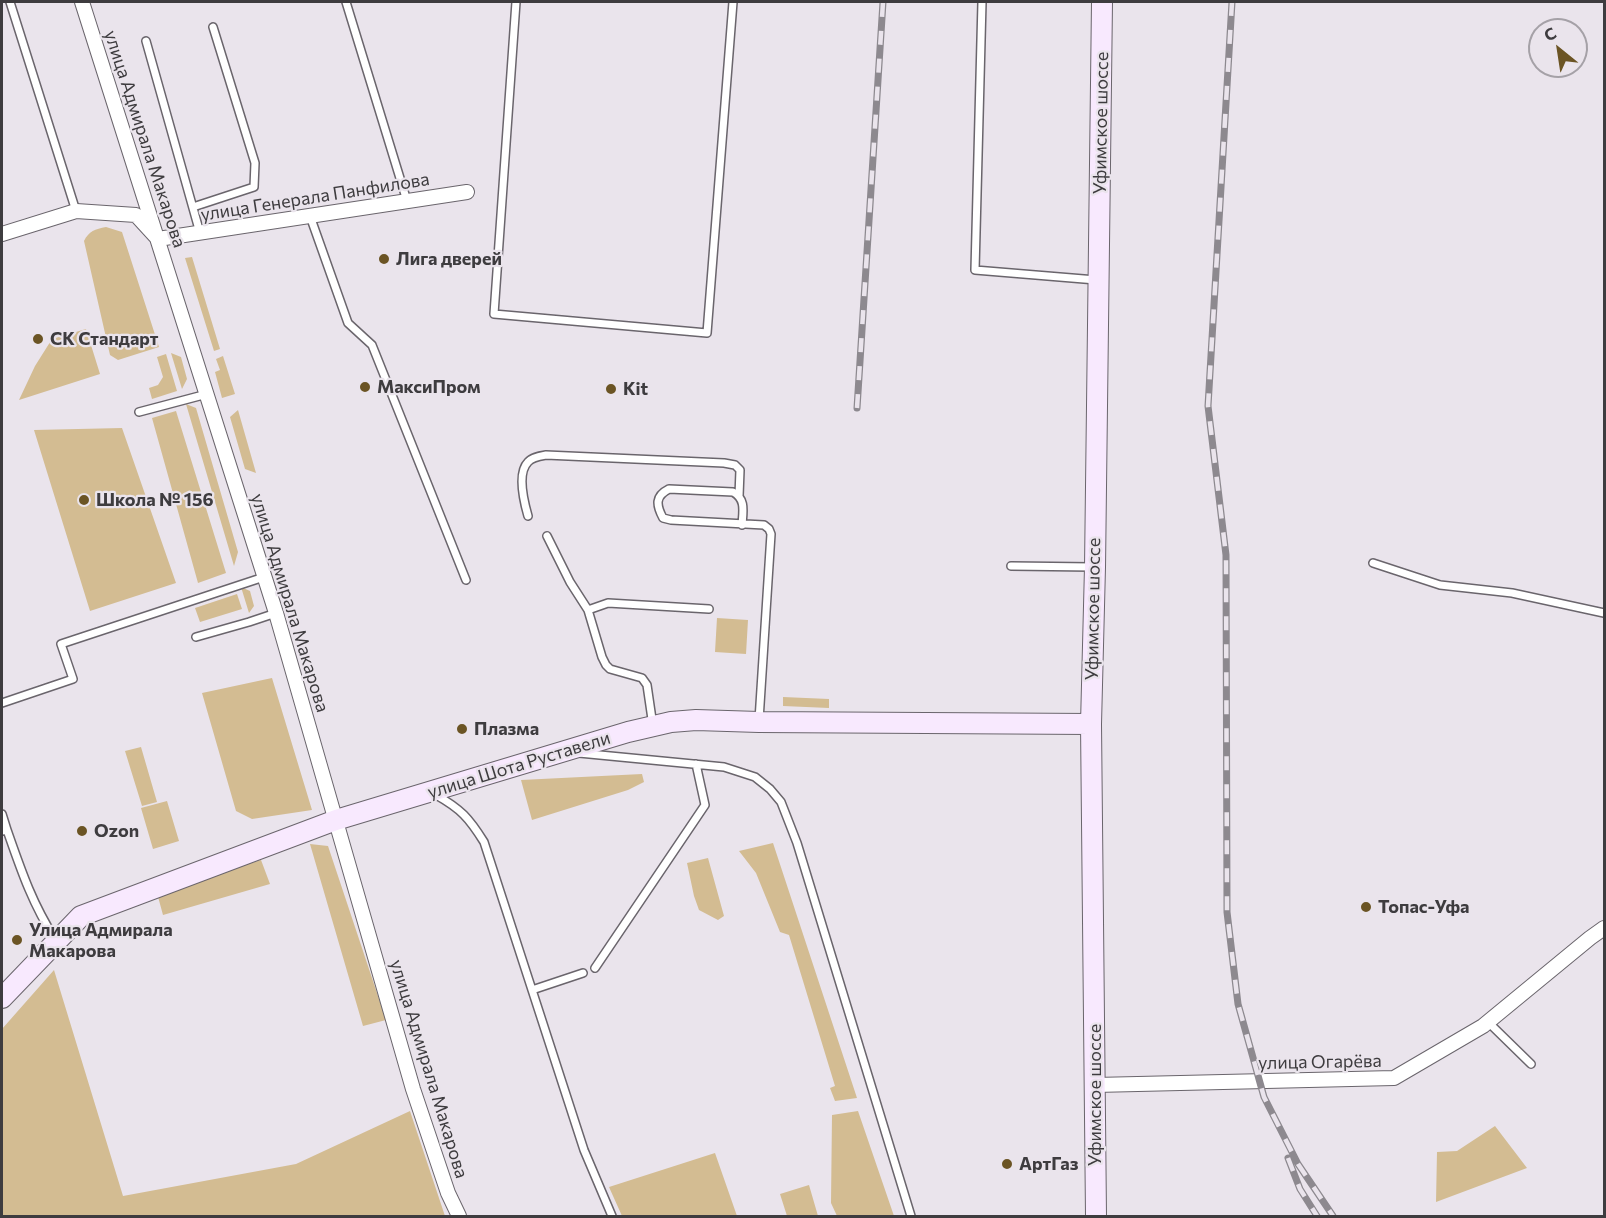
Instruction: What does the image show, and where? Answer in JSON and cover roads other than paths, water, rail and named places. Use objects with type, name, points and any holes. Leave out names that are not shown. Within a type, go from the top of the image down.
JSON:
[{"type":"main road","name":"Уфимское шоссе","points":[[1096,1216],[1091,724],[1102,2]]},
{"type":"main road","name":"улица Шота Руставели","points":[[2,998],[81,916],[336,820],[628,732],[671,722],[696,720],[1091,724]]},
{"type":"street","name":"улица Адмирала Макарова","points":[[82,2],[276,613],[413,1089],[448,1193],[459,1216]]},
{"type":"street","name":"улица Генерала Панфилова","points":[[158,239],[467,192]]},
{"type":"street","points":[[2,234],[76,211],[136,215],[158,239]]},
{"type":"street","name":"улица Огарёва","points":[[1095,1085],[1394,1078],[1488,1022],[1605,928]]},
{"type":"lane","points":[[10,2],[76,211]]},
{"type":"lane","points":[[346,2],[407,201]]},
{"type":"lane","points":[[516,2],[494,314],[707,333],[733,2]]},
{"type":"lane","points":[[982,2],[975,270],[1098,280]]},
{"type":"lane","points":[[193,207],[254,187],[255,163],[213,27]]},
{"type":"lane","points":[[146,41],[200,233]]},
{"type":"lane","points":[[310,216],[348,323],[372,345],[466,580]]},
{"type":"lane","points":[[139,412],[207,394]]},
{"type":"lane","points":[[528,516],[524,503],[523,473],[528,462],[546,455],[735,465],[740,470],[739,496]]},
{"type":"lane","points":[[742,525],[744,504],[733,492],[669,489],[662,492],[658,500],[658,509],[663,518],[742,525],[764,525],[769,529],[771,534],[759,722]]},
{"type":"lane","points":[[547,536],[570,582],[588,610],[606,666],[642,678],[647,685],[653,726]]},
{"type":"lane","points":[[1373,563],[1440,585],[1512,593],[1605,613]]},
{"type":"lane","points":[[1011,566],[1095,567]]},
{"type":"lane","points":[[2,703],[73,679],[61,644],[264,577]]},
{"type":"lane","points":[[588,610],[608,603],[709,609]]},
{"type":"lane","points":[[196,637],[276,613]]},
{"type":"lane","points":[[560,752],[724,767],[755,777],[770,789],[780,802],[797,843],[911,1216]]},
{"type":"lane","points":[[595,968],[705,805],[696,764]]},
{"type":"lane","points":[[431,792],[462,812],[484,842],[584,1150],[612,1216]]},
{"type":"lane","points":[[2,814],[4,830],[27,888],[42,919],[57,942]]},
{"type":"lane","points":[[532,990],[583,973]]},
{"type":"lane","points":[[1488,1022],[1531,1064]]},
{"type":"railway","points":[[857,408],[883,2]]},
{"type":"railway","points":[[1232,2],[1208,406],[1226,555],[1227,912],[1238,1004],[1264,1097],[1298,1164],[1333,1216]]},
{"type":"railway","points":[[1288,1158],[1300,1189],[1317,1216]]},
{"type":"place","name":"Лига дверей","points":[[384,259]]},
{"type":"place","name":"СК Стандарт","points":[[38,339]]},
{"type":"place","name":"МаксиПром","points":[[365,387]]},
{"type":"place","name":"Kit","points":[[611,389]]},
{"type":"place","name":"Школа № 156","points":[[84,500]]},
{"type":"place","name":"Плазма","points":[[462,729]]},
{"type":"place","name":"Ozon","points":[[82,831]]},
{"type":"place","name":"Топас-Уфа","points":[[1366,907]]},
{"type":"place","name":"Улица Адмирала Макарова","points":[[17,940]]},
{"type":"place","name":"АртГаз","points":[[1007,1164]]}]
